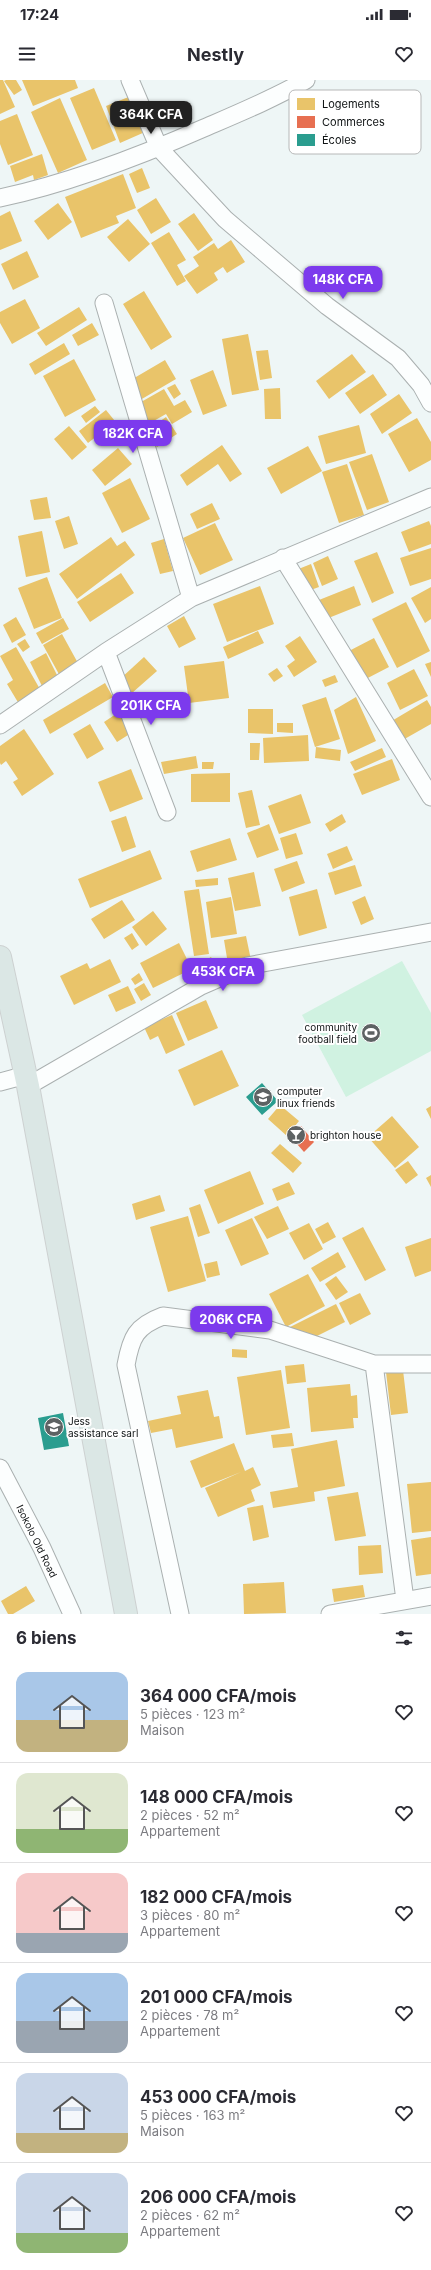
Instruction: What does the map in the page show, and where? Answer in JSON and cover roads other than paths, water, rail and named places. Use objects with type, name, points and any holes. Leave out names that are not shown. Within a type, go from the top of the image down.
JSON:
[{"type":"highway","points":[[0,957],[27,1080],[126,1614]]},
{"type":"street","points":[[130,80],[159,148],[225,219],[327,306],[398,358],[420,385],[431,403]]},
{"type":"street","points":[[289,90],[306,80]]},
{"type":"street","points":[[0,198],[40,190],[159,148],[274,99],[289,90]]},
{"type":"street","points":[[104,303],[191,598]]},
{"type":"street","points":[[0,725],[106,652],[191,598],[283,558],[431,498]]},
{"type":"street","points":[[283,558],[431,797]]},
{"type":"street","points":[[106,652],[167,812]]},
{"type":"street","points":[[0,1082],[27,1080],[201,986],[246,966],[431,932]]},
{"type":"street","points":[[180,1614],[126,1364],[130,1344],[137,1331],[150,1321],[163,1316],[270,1330],[374,1364],[431,1364]]},
{"type":"street","points":[[374,1364],[405,1600]]},
{"type":"street","name":"Isokolo Old Road","points":[[0,1468],[42,1548],[72,1614]]},
{"type":"street","points":[[330,1614],[431,1596]]},
{"type":"place","name":"community football field","points":[[371,1033]]},
{"type":"place","name":"computer linux friends","points":[[263,1097]]},
{"type":"place","name":"brighton house","points":[[296,1135]]},
{"type":"place","name":"Jess assistance sarl","points":[[54,1427]]}]
